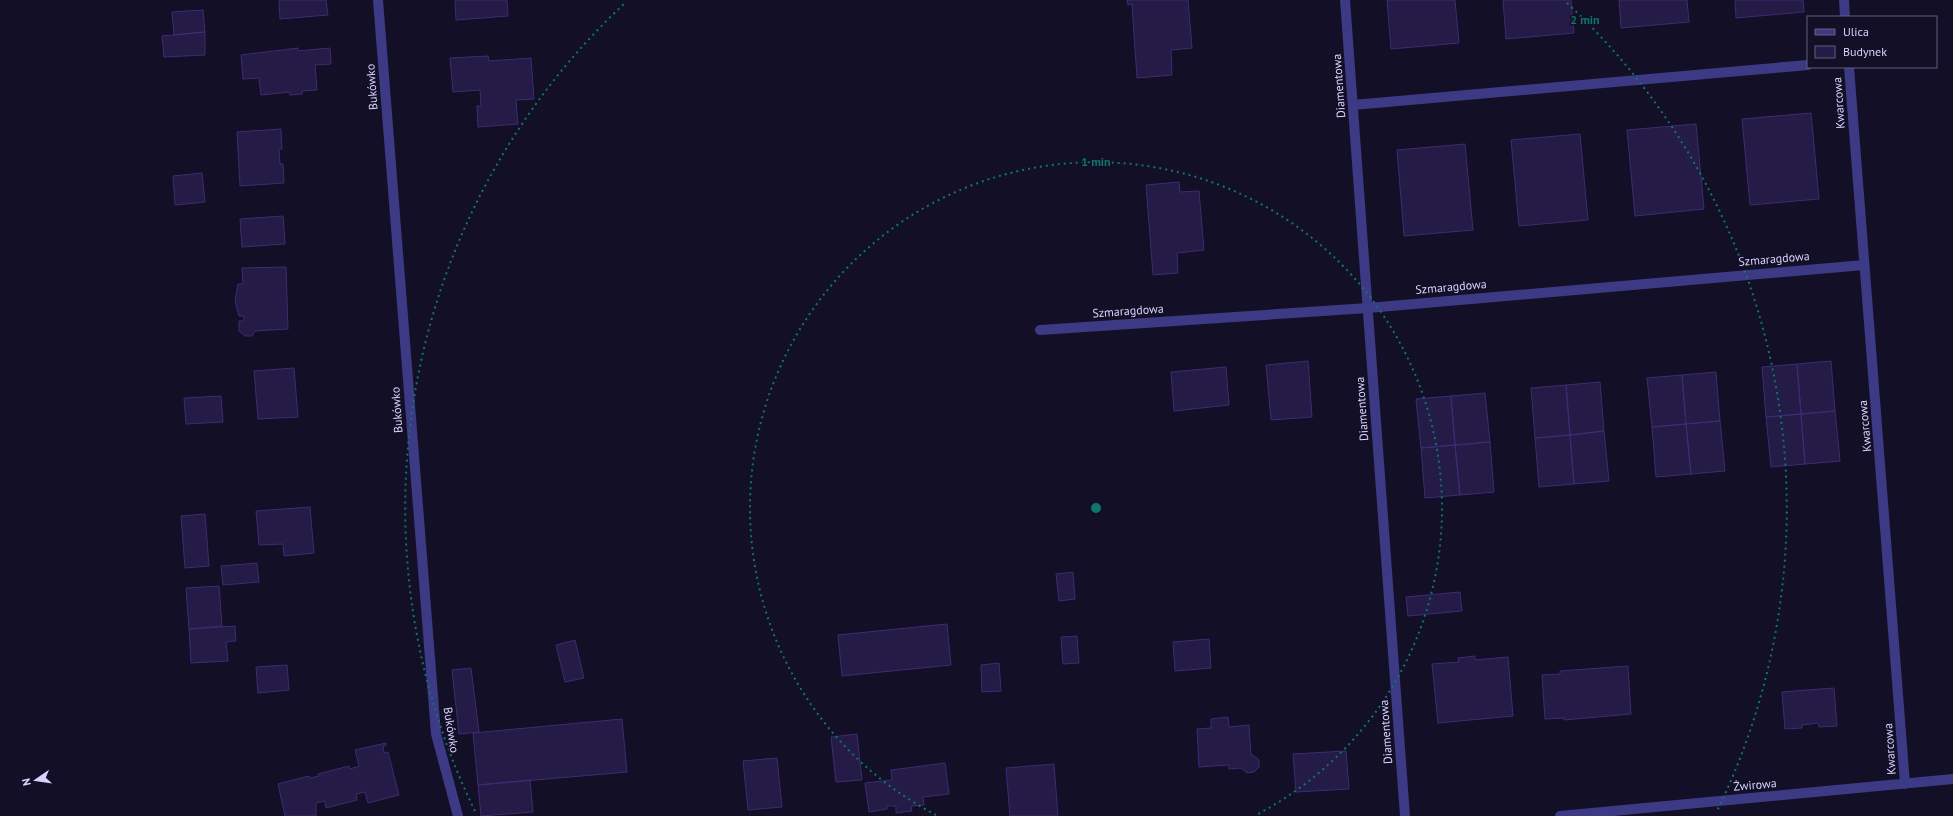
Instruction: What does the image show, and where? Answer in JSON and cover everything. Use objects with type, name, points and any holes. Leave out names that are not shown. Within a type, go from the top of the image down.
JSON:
[{"type":"street","name":"Bukówko","points":[[378,0],[436,734],[458,816]]},
{"type":"street","name":"Diamentowa","points":[[1345,0],[1405,816]]},
{"type":"street","points":[[1844,0],[1845,16]]},
{"type":"street","points":[[1353,105],[1807,65]]},
{"type":"street","name":"Kwarcowa","points":[[1849,68],[1905,784]]},
{"type":"street","name":"Szmaragdowa","points":[[1040,330],[1368,308],[1864,265]]},
{"type":"street","name":"Żwirowa","points":[[1560,816],[1953,779]]},
{"type":"building","points":[[279,0],[326,0],[328,15],[280,19]]},
{"type":"building","points":[[455,0],[507,0],[508,16],[456,20]]},
{"type":"building","points":[[1127,0],[1188,0],[1192,48],[1171,50],[1172,75],[1137,78],[1132,4],[1128,5]]},
{"type":"building","points":[[1387,0],[1455,0],[1459,43],[1391,49]]},
{"type":"building","points":[[1503,0],[1571,0],[1574,33],[1506,39]]},
{"type":"building","points":[[1619,0],[1687,0],[1689,22],[1621,28]]},
{"type":"building","points":[[1735,0],[1803,0],[1804,12],[1736,18]]},
{"type":"building","points":[[203,10],[205,32],[174,35],[172,12]]},
{"type":"building","points":[[205,32],[205,55],[164,57],[162,36]]},
{"type":"building","points":[[298,48],[298,51],[330,48],[331,64],[315,65],[317,90],[302,91],[302,94],[290,95],[290,92],[261,95],[259,78],[243,79],[241,55]]},
{"type":"building","points":[[488,56],[489,61],[531,58],[534,99],[516,100],[518,124],[478,127],[477,106],[481,106],[480,90],[453,92],[450,58]]},
{"type":"building","points":[[1811,113],[1819,199],[1750,205],[1742,119]]},
{"type":"building","points":[[1696,124],[1704,209],[1635,216],[1627,130]]},
{"type":"building","points":[[281,129],[282,149],[279,149],[280,164],[283,164],[284,183],[240,186],[237,132]]},
{"type":"building","points":[[1580,134],[1588,220],[1519,226],[1511,140]]},
{"type":"building","points":[[1465,144],[1473,230],[1404,236],[1397,150]]},
{"type":"building","points":[[202,173],[205,202],[175,205],[173,176]]},
{"type":"building","points":[[1179,182],[1180,192],[1199,191],[1204,250],[1177,253],[1178,273],[1153,275],[1146,185]]},
{"type":"building","points":[[283,216],[285,244],[242,247],[240,219]]},
{"type":"building","points":[[286,267],[288,329],[255,331],[252,336],[245,336],[239,331],[239,321],[244,321],[244,316],[239,316],[235,301],[238,284],[243,284],[242,268]]},
{"type":"building","points":[[1308,361],[1312,417],[1271,420],[1266,365]]},
{"type":"building","points":[[1831,361],[1835,411],[1801,414],[1797,364]]},
{"type":"building","points":[[1797,364],[1801,414],[1766,417],[1762,367]]},
{"type":"building","points":[[1226,367],[1229,405],[1174,411],[1171,372]]},
{"type":"building","points":[[294,368],[298,417],[258,419],[254,371]]},
{"type":"building","points":[[1716,372],[1720,421],[1686,424],[1682,375]]},
{"type":"building","points":[[1682,375],[1686,424],[1652,427],[1647,378]]},
{"type":"building","points":[[1600,382],[1604,431],[1570,435],[1566,385]]},
{"type":"building","points":[[1566,385],[1570,435],[1535,438],[1531,388]]},
{"type":"building","points":[[1485,393],[1490,442],[1455,445],[1451,396]]},
{"type":"building","points":[[221,396],[223,422],[186,424],[184,398]]},
{"type":"building","points":[[1451,396],[1455,445],[1421,448],[1416,399]]},
{"type":"building","points":[[1835,411],[1840,461],[1805,464],[1801,414]]},
{"type":"building","points":[[1801,414],[1805,464],[1771,467],[1766,417]]},
{"type":"building","points":[[1720,421],[1725,471],[1691,474],[1686,424]]},
{"type":"building","points":[[1686,424],[1691,474],[1656,477],[1652,427]]},
{"type":"building","points":[[1604,431],[1609,481],[1574,484],[1570,435]]},
{"type":"building","points":[[1570,435],[1574,484],[1539,487],[1535,438]]},
{"type":"building","points":[[1490,442],[1494,492],[1460,495],[1455,445]]},
{"type":"building","points":[[1455,445],[1460,495],[1425,498],[1421,448]]},
{"type":"building","points":[[310,507],[314,553],[284,556],[283,544],[259,545],[256,511]]},
{"type":"building","points":[[205,514],[209,566],[185,568],[181,516]]},
{"type":"building","points":[[257,563],[259,582],[223,585],[221,566]]},
{"type":"building","points":[[1073,572],[1075,599],[1059,601],[1056,574]]},
{"type":"building","points":[[219,586],[222,626],[189,629],[186,588]]},
{"type":"building","points":[[1460,592],[1462,611],[1408,616],[1406,597]]},
{"type":"building","points":[[947,624],[951,665],[842,676],[838,635]]},
{"type":"building","points":[[235,626],[236,641],[226,642],[228,661],[191,663],[189,629]]},
{"type":"building","points":[[1077,636],[1079,663],[1063,664],[1061,637]]},
{"type":"building","points":[[1209,639],[1211,668],[1175,671],[1173,642]]},
{"type":"building","points":[[575,640],[584,678],[565,682],[556,645]]},
{"type":"building","points":[[1475,656],[1475,660],[1508,657],[1513,716],[1438,723],[1432,664],[1459,662],[1458,658]]},
{"type":"building","points":[[999,663],[1001,691],[982,692],[981,665]]},
{"type":"building","points":[[287,665],[289,690],[258,693],[256,667]]},
{"type":"building","points":[[1628,666],[1631,714],[1564,720],[1564,718],[1545,719],[1542,675],[1560,674],[1560,671]]},
{"type":"building","points":[[471,668],[479,732],[459,734],[452,670]]},
{"type":"building","points":[[1834,688],[1837,726],[1819,727],[1818,723],[1802,725],[1802,728],[1785,729],[1782,692]]},
{"type":"building","points":[[1228,717],[1229,727],[1249,725],[1251,755],[1259,760],[1259,767],[1254,772],[1247,773],[1241,768],[1229,769],[1229,765],[1199,767],[1197,729],[1211,728],[1211,719]]},
{"type":"building","points":[[622,719],[627,772],[478,785],[473,733]]},
{"type":"building","points":[[857,734],[862,780],[836,782],[831,737]]},
{"type":"building","points":[[386,743],[386,745],[383,746],[384,753],[388,752],[399,795],[368,803],[365,792],[356,794],[357,800],[326,808],[325,801],[316,803],[316,816],[285,816],[278,784],[309,776],[310,778],[319,776],[318,774],[349,766],[350,769],[359,766],[355,750]]},
{"type":"building","points":[[1346,751],[1349,789],[1296,792],[1293,754]]},
{"type":"building","points":[[777,758],[782,807],[748,810],[743,761]]},
{"type":"building","points":[[945,763],[949,794],[923,797],[924,805],[911,806],[912,811],[896,813],[896,806],[887,806],[887,809],[869,812],[865,783],[892,780],[891,770]]},
{"type":"building","points":[[1054,764],[1058,816],[1010,816],[1006,768]]},
{"type":"building","points":[[530,780],[533,812],[481,816],[478,785]]}]
